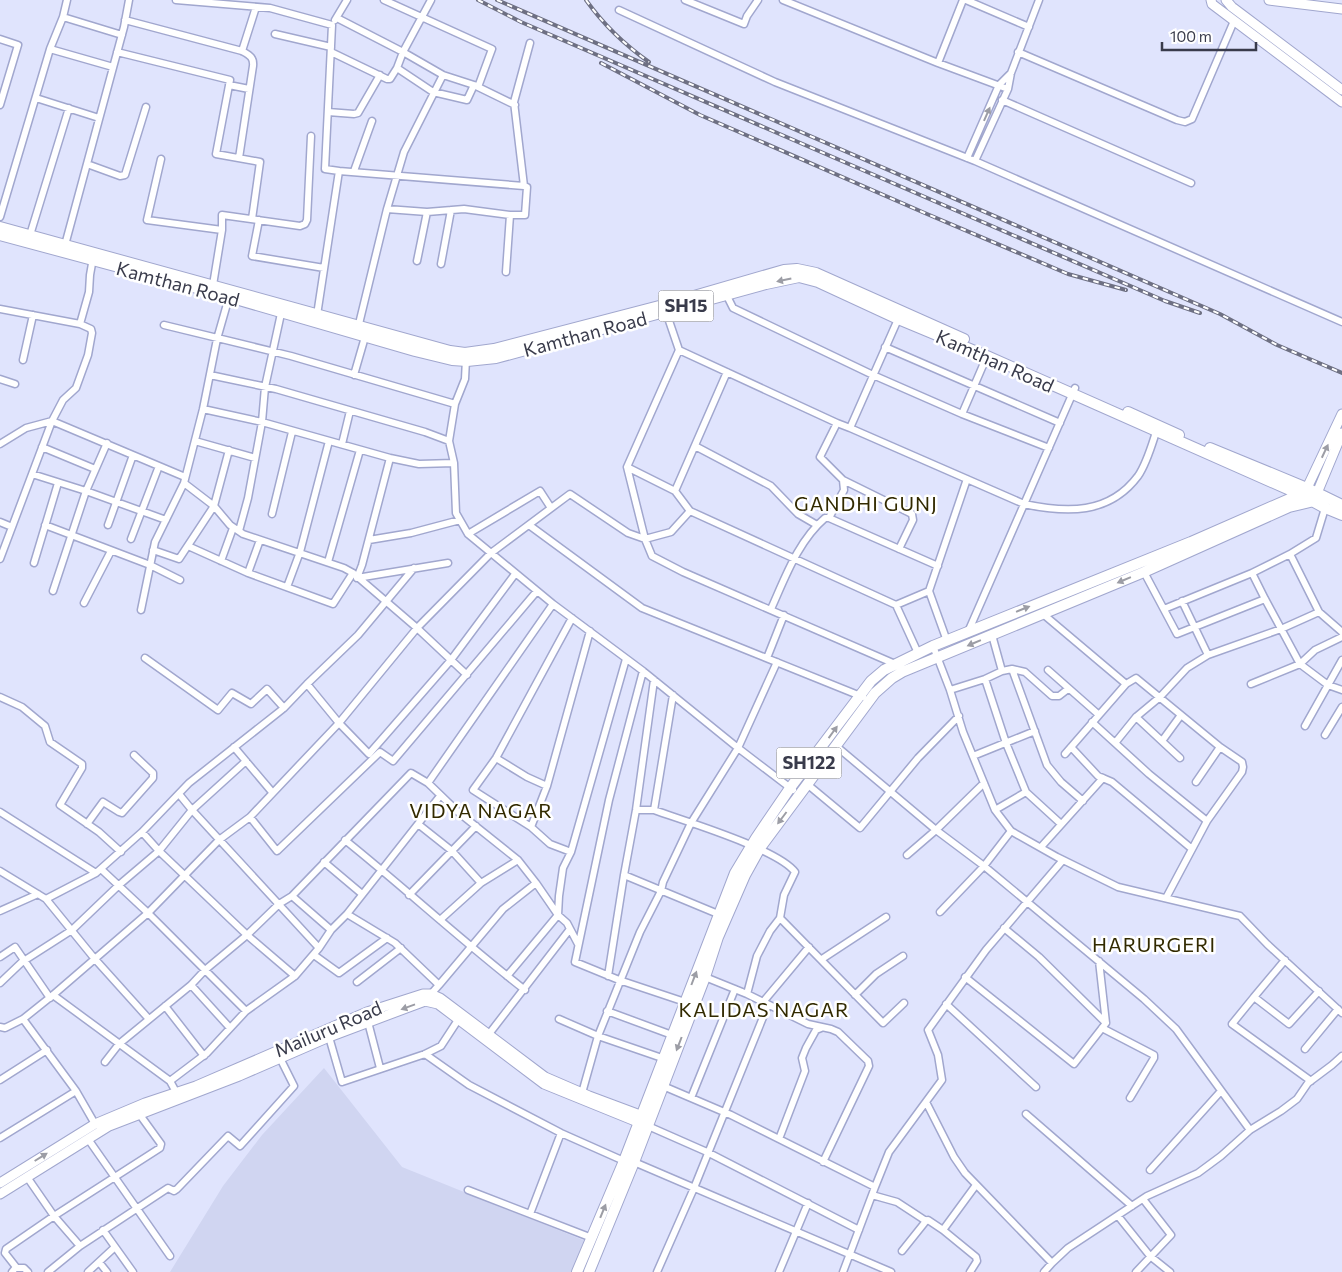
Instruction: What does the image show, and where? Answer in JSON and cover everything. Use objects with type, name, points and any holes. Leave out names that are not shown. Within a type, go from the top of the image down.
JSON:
[{"type":"main road","name":"Kamthan Road","points":[[0,227],[6,234],[214,285],[282,309],[360,332],[422,344],[466,357],[494,349],[551,339],[665,309],[725,291],[764,275],[797,269],[816,273],[987,356],[1074,391]]},
{"type":"main road","name":"Kamthan Road","points":[[6,234],[30,235],[65,244],[94,257],[229,297],[316,315],[360,332]]},
{"type":"main road","name":"Kamthan Road","points":[[900,315],[1074,391],[1300,494],[1315,497],[1342,515]]},
{"type":"main road","name":"SH122","points":[[577,1272],[629,1162],[644,1121],[662,1058],[735,873],[755,847],[790,788],[859,695],[878,674],[933,646],[1190,542],[1300,494]]},
{"type":"main road","points":[[644,1121],[663,1086],[705,977],[718,937],[750,864],[755,847],[800,794],[870,700],[892,678],[1144,572],[1315,497]]},
{"type":"main road","name":"Kamthan Road","points":[[1327,504],[1342,505]]},
{"type":"main road","points":[[589,1272],[629,1162]]},
{"type":"street","points":[[0,217],[50,49],[63,17],[67,0]]},
{"type":"street","points":[[65,244],[122,35],[129,0]]},
{"type":"street","points":[[176,0],[270,8],[332,26]]},
{"type":"street","points":[[347,0],[332,26],[325,169],[524,186]]},
{"type":"street","points":[[384,0],[492,49],[476,86],[467,100],[433,92],[397,68]]},
{"type":"street","points":[[275,34],[331,49],[390,79],[432,0]]},
{"type":"street","points":[[685,0],[744,24],[758,0]]},
{"type":"street","points":[[783,0],[1008,89]]},
{"type":"street","points":[[938,62],[964,0],[1028,27]]},
{"type":"street","points":[[975,161],[1008,89],[1018,52],[1039,0]]},
{"type":"street","points":[[1211,0],[1212,4],[1234,21],[1342,90]]},
{"type":"street","points":[[1226,0],[1342,102]]},
{"type":"street","points":[[1269,0],[1342,9]]},
{"type":"street","points":[[242,51],[256,7]]},
{"type":"street","points":[[619,10],[775,82],[975,161],[1342,322]]},
{"type":"street","points":[[63,17],[122,35]]},
{"type":"street","points":[[337,18],[443,74],[476,86],[515,105]]},
{"type":"street","points":[[125,20],[242,51],[251,56],[254,61],[239,158]]},
{"type":"street","points":[[1018,52],[1185,122],[1192,119],[1234,21]]},
{"type":"street","points":[[0,39],[18,45],[0,105]]},
{"type":"street","points":[[387,209],[427,212],[464,209],[525,215],[527,187],[524,186],[515,105],[530,43]]},
{"type":"street","points":[[50,49],[113,68]]},
{"type":"street","points":[[117,52],[230,80],[216,154],[260,162],[252,256],[324,268]]},
{"type":"street","points":[[967,158],[999,85],[1011,73]]},
{"type":"street","points":[[354,374],[360,332],[387,209],[397,175],[404,152],[443,74]]},
{"type":"street","points":[[328,112],[358,113],[380,75]]},
{"type":"street","points":[[229,85],[249,89]]},
{"type":"street","points":[[36,98],[99,118]]},
{"type":"street","points":[[1002,100],[1191,183]]},
{"type":"street","points":[[87,164],[120,176],[125,176],[146,107]]},
{"type":"street","points":[[30,235],[69,108]]},
{"type":"street","points":[[354,171],[372,121]]},
{"type":"street","points":[[214,285],[222,230],[222,214],[300,226],[307,220],[312,136]]},
{"type":"street","points":[[161,159],[147,220],[222,230]]},
{"type":"street","points":[[316,315],[339,171]]},
{"type":"street","points":[[441,264],[451,210]]},
{"type":"street","points":[[417,261],[427,212]]},
{"type":"street","points":[[506,272],[510,215]]},
{"type":"street","points":[[80,324],[89,292],[94,257]]},
{"type":"street","points":[[725,291],[733,308],[873,375],[962,414],[1049,448]]},
{"type":"street","points":[[141,610],[155,542],[184,480],[195,441],[217,339],[229,297]]},
{"type":"street","points":[[0,309],[80,324],[86,326],[92,333],[88,355],[76,388],[63,400],[52,421],[0,559]]},
{"type":"street","points":[[221,561],[244,516],[262,422],[265,387],[282,309]]},
{"type":"street","points":[[665,309],[679,350],[627,467],[645,539],[652,556],[683,572],[895,664]]},
{"type":"street","points":[[22,360],[33,315]]},
{"type":"street","points":[[850,428],[900,315]]},
{"type":"street","points":[[164,325],[291,356],[455,404]]},
{"type":"street","points":[[885,346],[1060,423]]},
{"type":"street","points":[[679,350],[837,423],[1024,504],[1051,510],[1087,509],[1117,497],[1138,476],[1157,429]]},
{"type":"street","points":[[962,414],[987,356]]},
{"type":"street","points":[[466,357],[465,379],[455,404],[449,441],[454,463],[456,513],[468,534],[553,604],[643,671],[738,748],[800,794]]},
{"type":"street","points":[[675,491],[727,372]]},
{"type":"street","points":[[210,375],[265,387],[425,432],[449,441]]},
{"type":"street","points":[[0,379],[15,384]]},
{"type":"street","points":[[968,633],[1074,391]]},
{"type":"street","points":[[203,409],[262,422],[292,432],[390,458],[419,464],[454,463]]},
{"type":"street","points":[[342,444],[350,411]]},
{"type":"street","points":[[1300,494],[1342,414]]},
{"type":"street","points":[[0,444],[26,428],[52,421],[159,466],[184,480],[214,506],[236,529],[260,540],[344,568],[355,575],[417,628],[467,675]]},
{"type":"street","points":[[837,423],[820,457],[843,480],[912,514],[913,520],[899,550]]},
{"type":"street","points":[[272,514],[292,432]]},
{"type":"street","points":[[1315,497],[1342,433]]},
{"type":"street","points":[[195,441],[255,458]]},
{"type":"street","points":[[286,587],[300,552],[329,441]]},
{"type":"street","points":[[53,591],[86,491],[106,444]]},
{"type":"street","points":[[695,446],[771,486],[794,511],[817,525]]},
{"type":"street","points":[[42,447],[96,470]]},
{"type":"street","points":[[153,550],[180,559],[214,506],[229,450]]},
{"type":"street","points":[[328,562],[360,450]]},
{"type":"street","points":[[108,525],[133,455]]},
{"type":"street","points":[[188,546],[248,572],[333,604],[355,575],[368,540],[390,458]]},
{"type":"street","points":[[131,539],[159,466]]},
{"type":"street","points":[[627,467],[675,491],[690,511],[896,605],[918,653]]},
{"type":"street","points":[[32,474],[166,520]]},
{"type":"street","points":[[946,641],[929,591],[967,479]]},
{"type":"street","points":[[829,518],[844,490],[843,480]]},
{"type":"street","points":[[34,563],[58,483]]},
{"type":"street","points":[[468,534],[540,491],[551,508]]},
{"type":"street","points":[[0,1027],[5,1028],[22,1019],[52,996],[148,913],[219,840],[250,817],[339,723],[417,628],[491,554],[551,508],[570,494],[628,533],[645,539],[671,532],[690,511]]},
{"type":"street","points":[[1164,608],[1252,573],[1290,554],[1316,538],[1327,504]]},
{"type":"street","points":[[771,609],[794,558],[817,525],[825,518],[829,518],[938,566]]},
{"type":"street","points":[[368,540],[410,533],[460,520]]},
{"type":"street","points":[[0,522],[12,527]]},
{"type":"street","points":[[45,525],[150,565],[180,580]]},
{"type":"street","points":[[529,525],[642,608],[870,700]]},
{"type":"street","points":[[248,572],[260,540]]},
{"type":"street","points":[[84,603],[112,551]]},
{"type":"street","points":[[1290,554],[1320,612],[1342,632]]},
{"type":"street","points":[[355,575],[448,563]]},
{"type":"street","points":[[46,899],[98,871],[121,852],[179,794],[234,747],[284,708],[358,635],[414,568]]},
{"type":"street","points":[[1144,572],[1177,634],[1265,600]]},
{"type":"street","points":[[1252,573],[1300,664],[1328,684],[1342,690]]},
{"type":"street","points":[[307,684],[339,723],[369,754],[451,660],[515,574]]},
{"type":"street","points":[[250,817],[276,851],[380,752],[393,762],[537,591]]},
{"type":"street","points":[[896,605],[929,591]]},
{"type":"street","points":[[1182,601],[1208,655]]},
{"type":"street","points":[[428,783],[553,604]]},
{"type":"street","points":[[1115,743],[1136,717],[1160,697],[1187,668],[1208,655],[1281,629],[1320,612]]},
{"type":"street","points":[[1043,614],[1126,684]]},
{"type":"street","points":[[767,658],[784,615]]},
{"type":"street","points":[[571,852],[550,844],[531,827],[473,790],[496,758],[572,618]]},
{"type":"street","points":[[531,827],[547,786],[590,631]]},
{"type":"street","points":[[992,635],[1002,671]]},
{"type":"street","points":[[1251,684],[1300,664],[1315,650],[1342,637]]},
{"type":"street","points":[[933,646],[950,690],[963,732],[994,810],[1011,831],[1063,860],[1118,887],[1240,916],[1340,1011],[1305,1049]]},
{"type":"street","points":[[145,658],[218,710],[232,693],[251,704],[267,689],[284,708]]},
{"type":"street","points":[[507,976],[558,915],[563,868],[571,852],[626,659]]},
{"type":"street","points":[[1304,726],[1342,660]]},
{"type":"street","points":[[582,1093],[607,1011],[640,932],[661,891],[663,882],[691,823],[738,748],[777,662]]},
{"type":"street","points":[[950,690],[985,680],[1002,671],[1012,669],[1024,672],[1052,696],[1059,696],[1068,689]]},
{"type":"street","points":[[1012,669],[1047,765],[1061,782],[1083,801]]},
{"type":"street","points":[[1048,670],[1098,715]]},
{"type":"street","points":[[643,671],[610,800],[575,962],[608,976],[685,1002]]},
{"type":"street","points":[[1064,754],[1126,684],[1136,678],[1220,747],[1242,762],[1242,772],[1207,821],[1166,898]]},
{"type":"street","points":[[608,976],[636,810],[654,680]]},
{"type":"street","points":[[985,680],[1006,743],[1026,792],[1061,824]]},
{"type":"street","points":[[654,810],[673,695]]},
{"type":"street","points":[[0,697],[22,707],[44,726],[50,742],[82,764],[82,768],[60,805],[99,832],[121,852]]},
{"type":"street","points":[[1325,735],[1342,707]]},
{"type":"street","points":[[1162,741],[1182,715]]},
{"type":"street","points":[[807,784],[860,828],[918,758],[959,716]]},
{"type":"street","points":[[1136,717],[1180,758]]},
{"type":"street","points":[[1092,722],[1148,774],[1207,821]]},
{"type":"street","points":[[974,756],[1035,731]]},
{"type":"street","points":[[836,746],[936,830],[984,866],[1144,998],[1176,1028],[1250,1130]]},
{"type":"street","points":[[234,747],[272,792]]},
{"type":"street","points":[[1070,747],[1098,776],[1112,782],[1192,848]]},
{"type":"street","points":[[1196,782],[1220,747]]},
{"type":"street","points":[[87,824],[103,802],[122,813],[153,778],[153,773],[134,755]]},
{"type":"street","points":[[496,758],[527,777],[547,786]]},
{"type":"street","points":[[0,983],[25,960],[72,930],[119,885],[159,851],[192,810],[246,761]]},
{"type":"street","points":[[105,1062],[119,1044],[148,1018],[191,985],[205,970],[247,935],[279,904],[292,896],[410,773],[428,783],[440,796],[518,860],[536,882],[558,915],[567,923],[578,944]]},
{"type":"street","points":[[1041,847],[1103,778]]},
{"type":"street","points":[[907,855],[936,830],[984,783]]},
{"type":"street","points":[[994,810],[1026,792]]},
{"type":"street","points":[[179,794],[319,948]]},
{"type":"street","points":[[170,1081],[204,1056],[246,1011],[296,976],[440,796]]},
{"type":"street","points":[[636,810],[654,810],[755,847],[790,866],[795,872],[784,895],[780,918],[770,931],[758,956],[748,994]]},
{"type":"street","points":[[0,812],[119,885],[246,1011]]},
{"type":"street","points":[[418,824],[452,851],[481,884]]},
{"type":"street","points":[[410,895],[476,826]]},
{"type":"street","points":[[940,912],[984,866],[1011,831]]},
{"type":"street","points":[[142,832],[159,851],[247,935],[296,976]]},
{"type":"street","points":[[345,840],[525,990]]},
{"type":"street","points":[[440,920],[481,884],[518,860]]},
{"type":"street","points":[[843,1272],[889,1152],[942,1080],[938,1055],[928,1030],[965,977],[1004,928],[1063,860]]},
{"type":"street","points":[[324,862],[362,894]]},
{"type":"street","points":[[0,871],[46,899],[94,958],[148,1018]]},
{"type":"street","points":[[624,876],[718,914]]},
{"type":"street","points":[[536,882],[503,909],[431,994],[440,998],[489,1034],[541,1075],[708,1152],[859,1230]]},
{"type":"street","points":[[0,911],[38,894]]},
{"type":"street","points":[[292,896],[331,930]]},
{"type":"street","points":[[347,914],[401,948],[439,984]]},
{"type":"street","points":[[822,960],[886,917]]},
{"type":"street","points":[[780,918],[883,1023],[904,1003]]},
{"type":"street","points":[[1004,928],[1039,957],[1104,1025],[1154,1055],[1130,1098]]},
{"type":"street","points":[[489,1034],[525,990],[570,929]]},
{"type":"street","points":[[314,954],[339,973],[387,938]]},
{"type":"street","points":[[0,957],[15,947],[52,996],[170,1081],[176,1092]]},
{"type":"street","points":[[657,1272],[725,1112],[766,1004],[809,947]]},
{"type":"street","points":[[357,982],[401,948]]},
{"type":"street","points":[[855,994],[876,974],[903,956]]},
{"type":"street","points":[[1285,960],[1232,1024],[1310,1081]]},
{"type":"street","points":[[965,977],[1072,1064],[1104,1025],[1099,961]]},
{"type":"street","points":[[705,977],[748,994],[800,1020],[838,1032],[869,1063],[823,1162]]},
{"type":"street","points":[[191,985],[230,1028]]},
{"type":"street","points":[[691,1098],[735,989]]},
{"type":"street","points":[[1254,996],[1289,1024],[1319,991]]},
{"type":"street","name":"Mailuru Road","points":[[0,1183],[95,1124],[273,1053],[367,1012],[420,994],[431,994]]},
{"type":"street","points":[[0,1194],[109,1126],[329,1037],[425,1001],[438,1004],[544,1084],[644,1121]]},
{"type":"street","points":[[946,1004],[1036,1088]]},
{"type":"street","points":[[165,1006],[204,1056]]},
{"type":"street","points":[[607,1011],[672,1035]]},
{"type":"street","points":[[22,1019],[76,1091],[95,1124]]},
{"type":"street","points":[[559,1019],[598,1036],[662,1058]]},
{"type":"street","points":[[329,1037],[342,1082],[425,1054],[441,1046],[458,1020]]},
{"type":"street","points":[[368,1022],[380,1068]]},
{"type":"street","points":[[779,1139],[805,1071],[802,1058],[816,1030],[821,1028]]},
{"type":"street","points":[[0,1080],[46,1050]]},
{"type":"street","points":[[425,1054],[469,1085],[561,1133],[891,1272]]},
{"type":"street","points":[[1044,1272],[1068,1248],[1142,1199],[1198,1173],[1221,1156],[1250,1130],[1297,1099],[1310,1081],[1342,1056]]},
{"type":"street","points":[[48,1272],[80,1246],[168,1188],[177,1189],[228,1136],[240,1146],[294,1086],[280,1058]]},
{"type":"street","points":[[663,1086],[725,1112],[876,1187]]},
{"type":"street","points":[[0,1138],[76,1091]]},
{"type":"street","points":[[1150,1170],[1221,1091]]},
{"type":"street","points":[[926,1102],[964,1173],[1052,1262]]},
{"type":"street","points":[[1026,1114],[1132,1206]]},
{"type":"street","points":[[28,1272],[24,1268],[14,1270],[5,1253],[6,1249],[161,1147],[161,1144],[140,1115]]},
{"type":"street","points":[[530,1214],[561,1133]]},
{"type":"street","points":[[88,1139],[170,1256]]},
{"type":"street","points":[[27,1177],[54,1216],[80,1246]]},
{"type":"street","points":[[943,1230],[976,1185]]},
{"type":"street","points":[[468,1190],[592,1238]]},
{"type":"street","points":[[872,1195],[897,1202],[943,1230],[977,1259],[970,1272]]},
{"type":"street","points":[[1136,1272],[1171,1235],[1142,1199]]},
{"type":"street","points":[[779,1272],[808,1203]]},
{"type":"street","points":[[1118,1216],[1150,1256],[1170,1272]]},
{"type":"street","points":[[902,1251],[926,1221]]},
{"type":"street","points":[[103,1230],[134,1272]]},
{"type":"street","points":[[88,1272],[115,1247]]},
{"type":"street","points":[[99,1262],[107,1272]]},
{"type":"shaded area","points":[[324,1068],[402,1167],[588,1242],[575,1272],[170,1272],[223,1186],[262,1135]]},
{"type":"railway","points":[[478,0],[521,22],[1165,301],[1200,313]]},
{"type":"railway","points":[[497,0],[1220,314],[1277,345],[1342,373]]},
{"type":"railway","points":[[586,0],[615,34],[649,62]]},
{"type":"railway","points":[[601,63],[700,115],[927,214],[1068,274],[1126,290]]},
{"type":"district","name":"GANDHI GUNJ","points":[[866,504]]},
{"type":"district","name":"VIDYA NAGAR","points":[[481,811]]},
{"type":"district","name":"HARURGERI","points":[[1154,945]]},
{"type":"district","name":"KALIDAS NAGAR","points":[[764,1010]]}]
